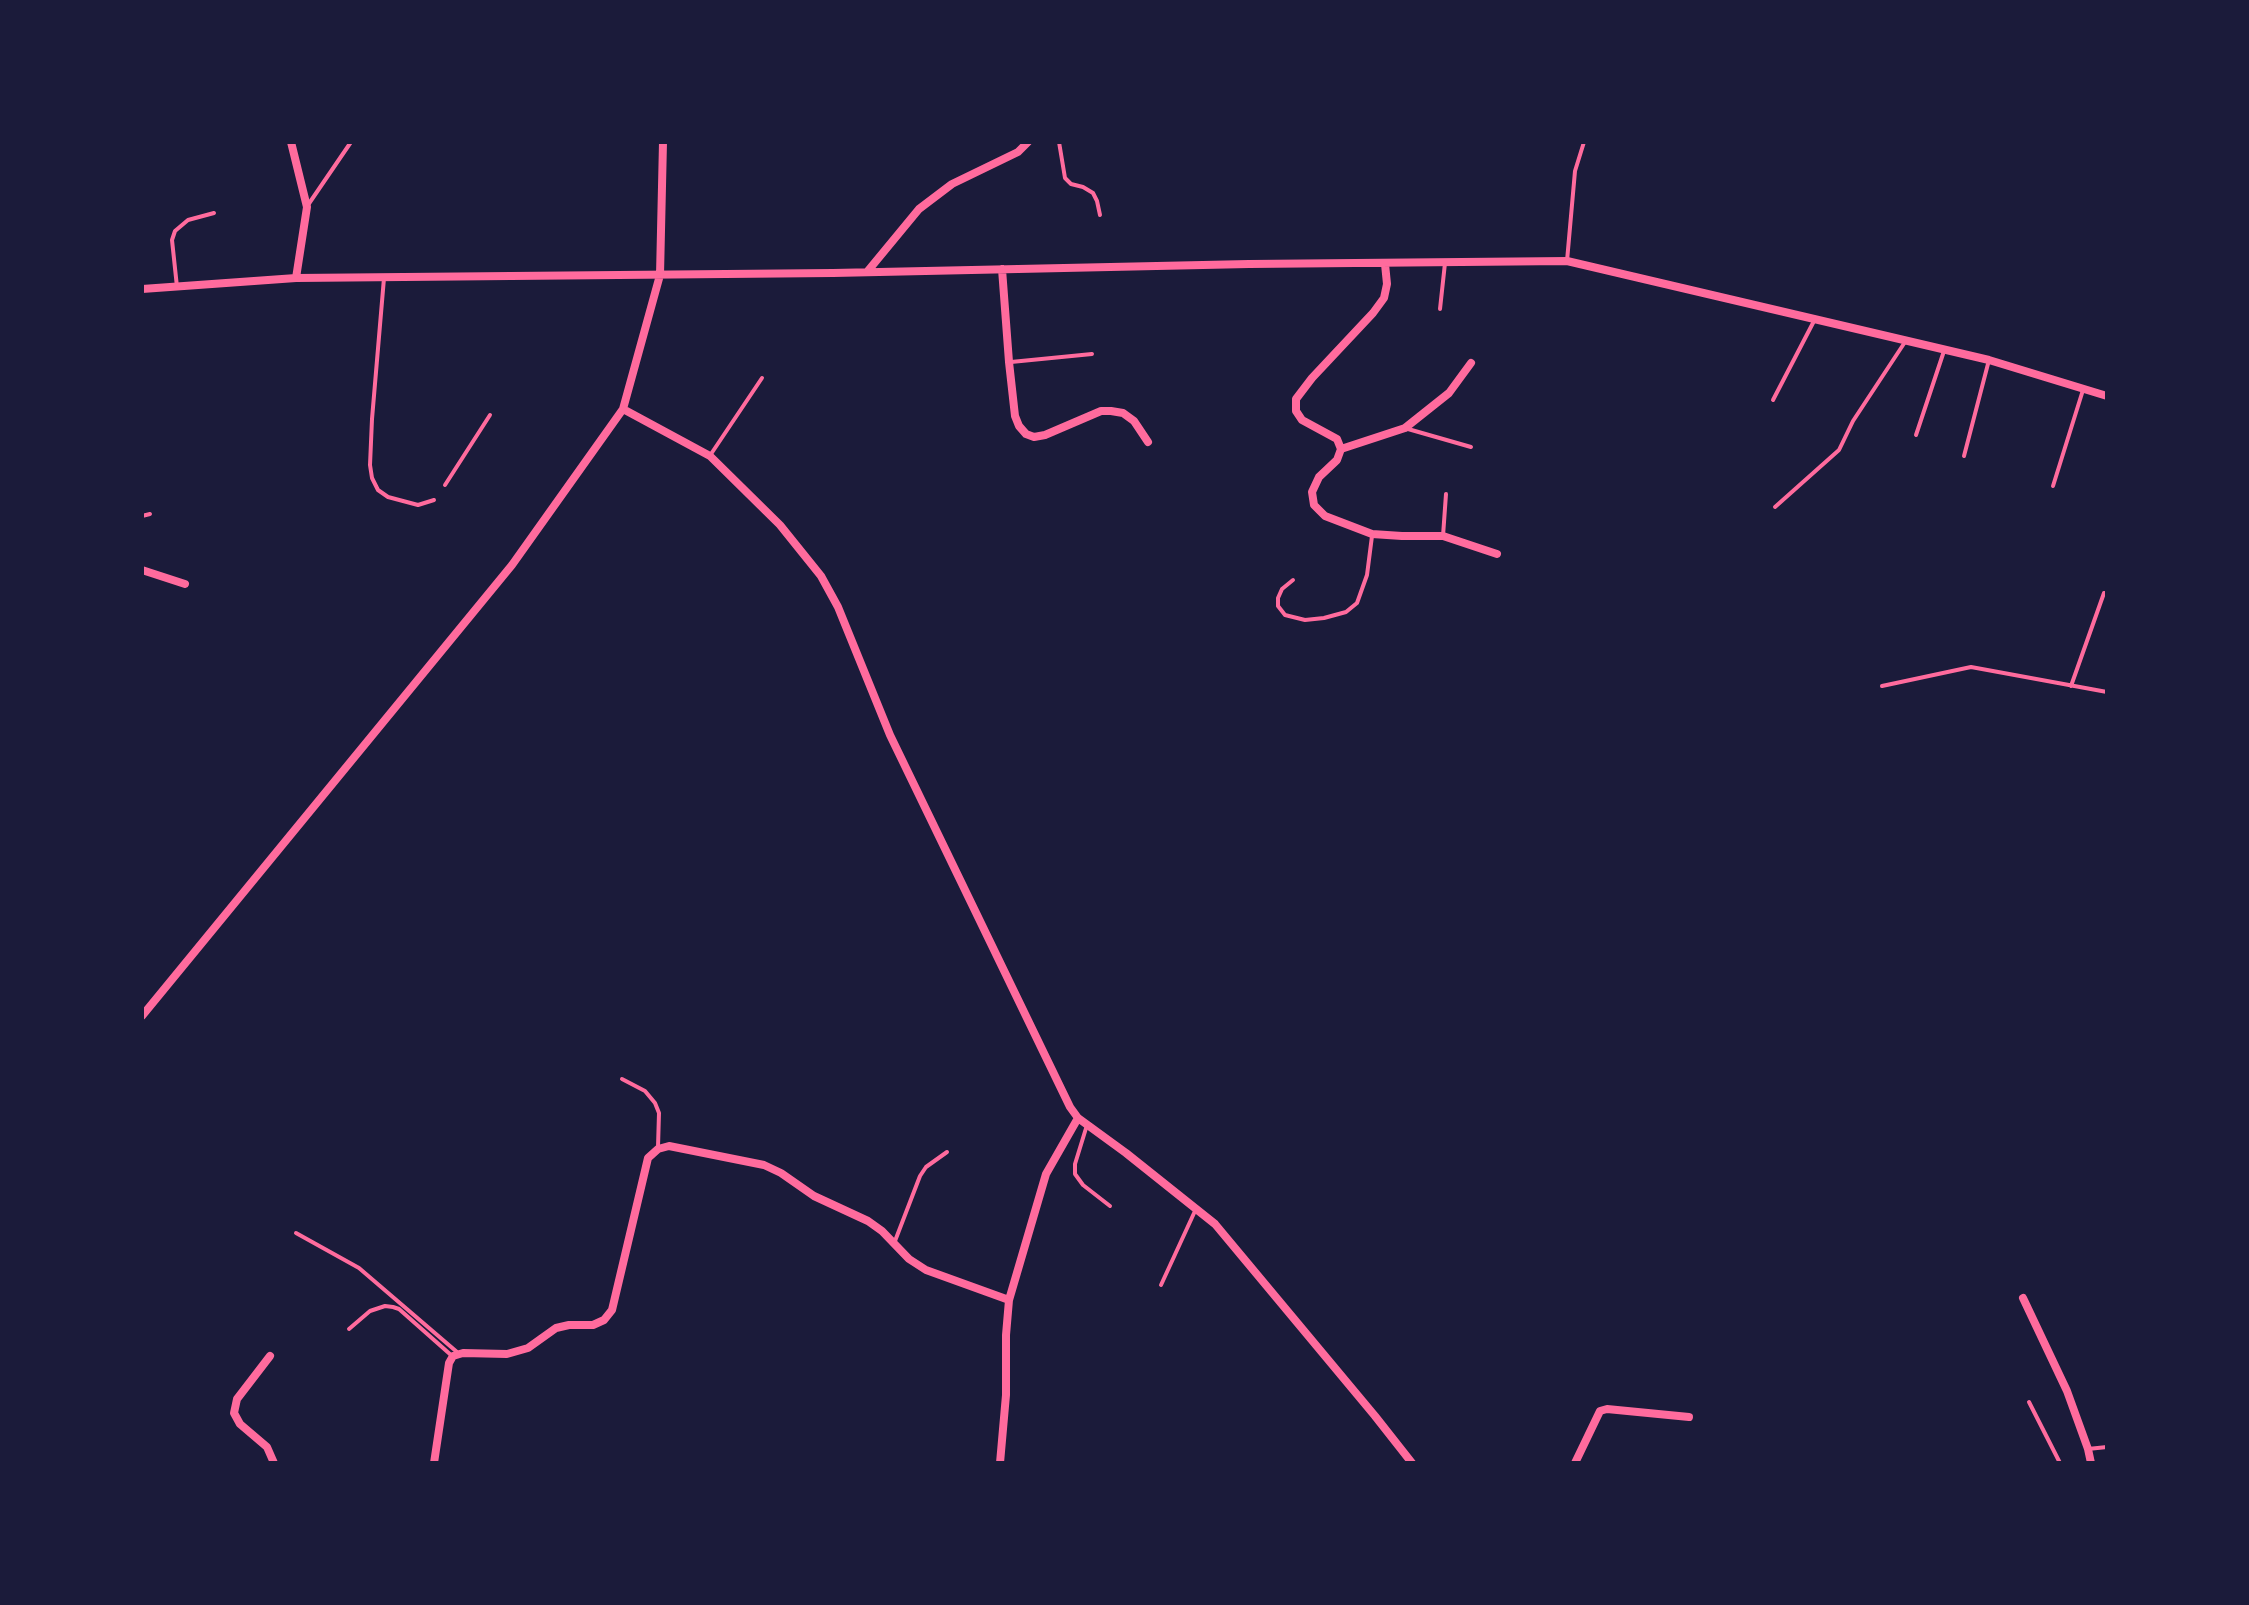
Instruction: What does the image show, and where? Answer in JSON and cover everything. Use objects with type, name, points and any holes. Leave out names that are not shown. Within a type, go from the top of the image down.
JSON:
[{"type":"street","points":[[291,142],[307,207],[296,278]]},
{"type":"street","points":[[142,1016],[512,565],[623,409],[660,275],[663,142]]},
{"type":"street","points":[[867,272],[919,209],[952,184],[1018,152],[1028,142]]},
{"type":"street","points":[[142,289],[296,278],[1567,261],[1945,349],[2107,396]]},
{"type":"street","points":[[1385,264],[1387,284],[1384,298],[1296,399],[1296,411],[1302,420],[1337,439],[1341,449],[1337,460],[1319,477],[1312,492],[1314,505],[1325,516],[1372,534],[1443,536],[1497,554]]},
{"type":"street","points":[[1002,269],[1009,362],[1015,416],[1019,426],[1034,437],[1101,411],[1111,411],[1123,413],[1134,421],[1148,442]]},
{"type":"street","points":[[1341,449],[1405,428],[1422,417],[1449,393],[1471,363]]},
{"type":"street","points":[[623,409],[710,456],[788,535],[821,576],[838,607],[890,735],[1078,1118],[1215,1224],[1412,1463]]},
{"type":"street","points":[[142,570],[185,584]]},
{"type":"street","points":[[1000,1463],[1009,1300],[1046,1174],[1078,1118]]},
{"type":"street","points":[[434,1463],[449,1363],[456,1355],[507,1354],[528,1348],[556,1328],[593,1325],[604,1320],[612,1310],[648,1158],[658,1149],[669,1146],[764,1165],[814,1196],[868,1221],[909,1259],[926,1270],[1009,1300]]},
{"type":"street","points":[[2023,1298],[2067,1391],[2091,1463]]},
{"type":"street","points":[[270,1356],[237,1399],[234,1413],[240,1424],[267,1447],[274,1463]]},
{"type":"street","points":[[1575,1463],[1600,1411],[1607,1409],[1689,1417]]},
{"type":"lane","points":[[307,207],[351,142]]},
{"type":"lane","points":[[1059,142],[1065,178],[1071,184],[1093,193],[1100,215]]},
{"type":"lane","points":[[1567,261],[1575,171],[1584,142]]},
{"type":"lane","points":[[177,287],[172,240],[175,231],[188,220],[214,213]]},
{"type":"lane","points":[[1440,309],[1445,263]]},
{"type":"lane","points":[[384,278],[372,419],[372,478],[378,490],[388,497],[418,505],[434,500]]},
{"type":"lane","points":[[1773,400],[1815,319]]},
{"type":"lane","points":[[1775,507],[1839,450],[1853,421],[1907,340]]},
{"type":"lane","points":[[1916,435],[1945,349]]},
{"type":"lane","points":[[1009,362],[1092,354]]},
{"type":"lane","points":[[1964,456],[1989,360]]},
{"type":"lane","points":[[710,456],[762,378]]},
{"type":"lane","points":[[2053,486],[2083,388]]},
{"type":"lane","points":[[445,485],[490,415]]},
{"type":"lane","points":[[1405,428],[1471,447]]},
{"type":"lane","points":[[1443,536],[1446,494]]},
{"type":"lane","points":[[142,516],[150,514]]},
{"type":"lane","points":[[1293,580],[1286,584],[1278,598],[1278,606],[1285,615],[1305,620],[1346,612],[1357,603],[1367,575],[1372,534]]},
{"type":"lane","points":[[2071,686],[2104,593]]},
{"type":"lane","points":[[1882,686],[1971,667],[2107,692]]},
{"type":"lane","points":[[622,1079],[645,1091],[655,1103],[659,1113],[658,1149]]},
{"type":"lane","points":[[1087,1125],[1075,1174],[1083,1185],[1110,1206]]},
{"type":"lane","points":[[894,1243],[920,1176],[926,1167],[947,1152]]},
{"type":"lane","points":[[1161,1285],[1196,1209]]},
{"type":"lane","points":[[296,1233],[359,1268],[456,1355]]},
{"type":"lane","points":[[349,1329],[370,1311],[393,1307],[456,1355]]},
{"type":"lane","points":[[2029,1402],[2060,1463]]},
{"type":"lane","points":[[2088,1449],[2107,1447]]}]
